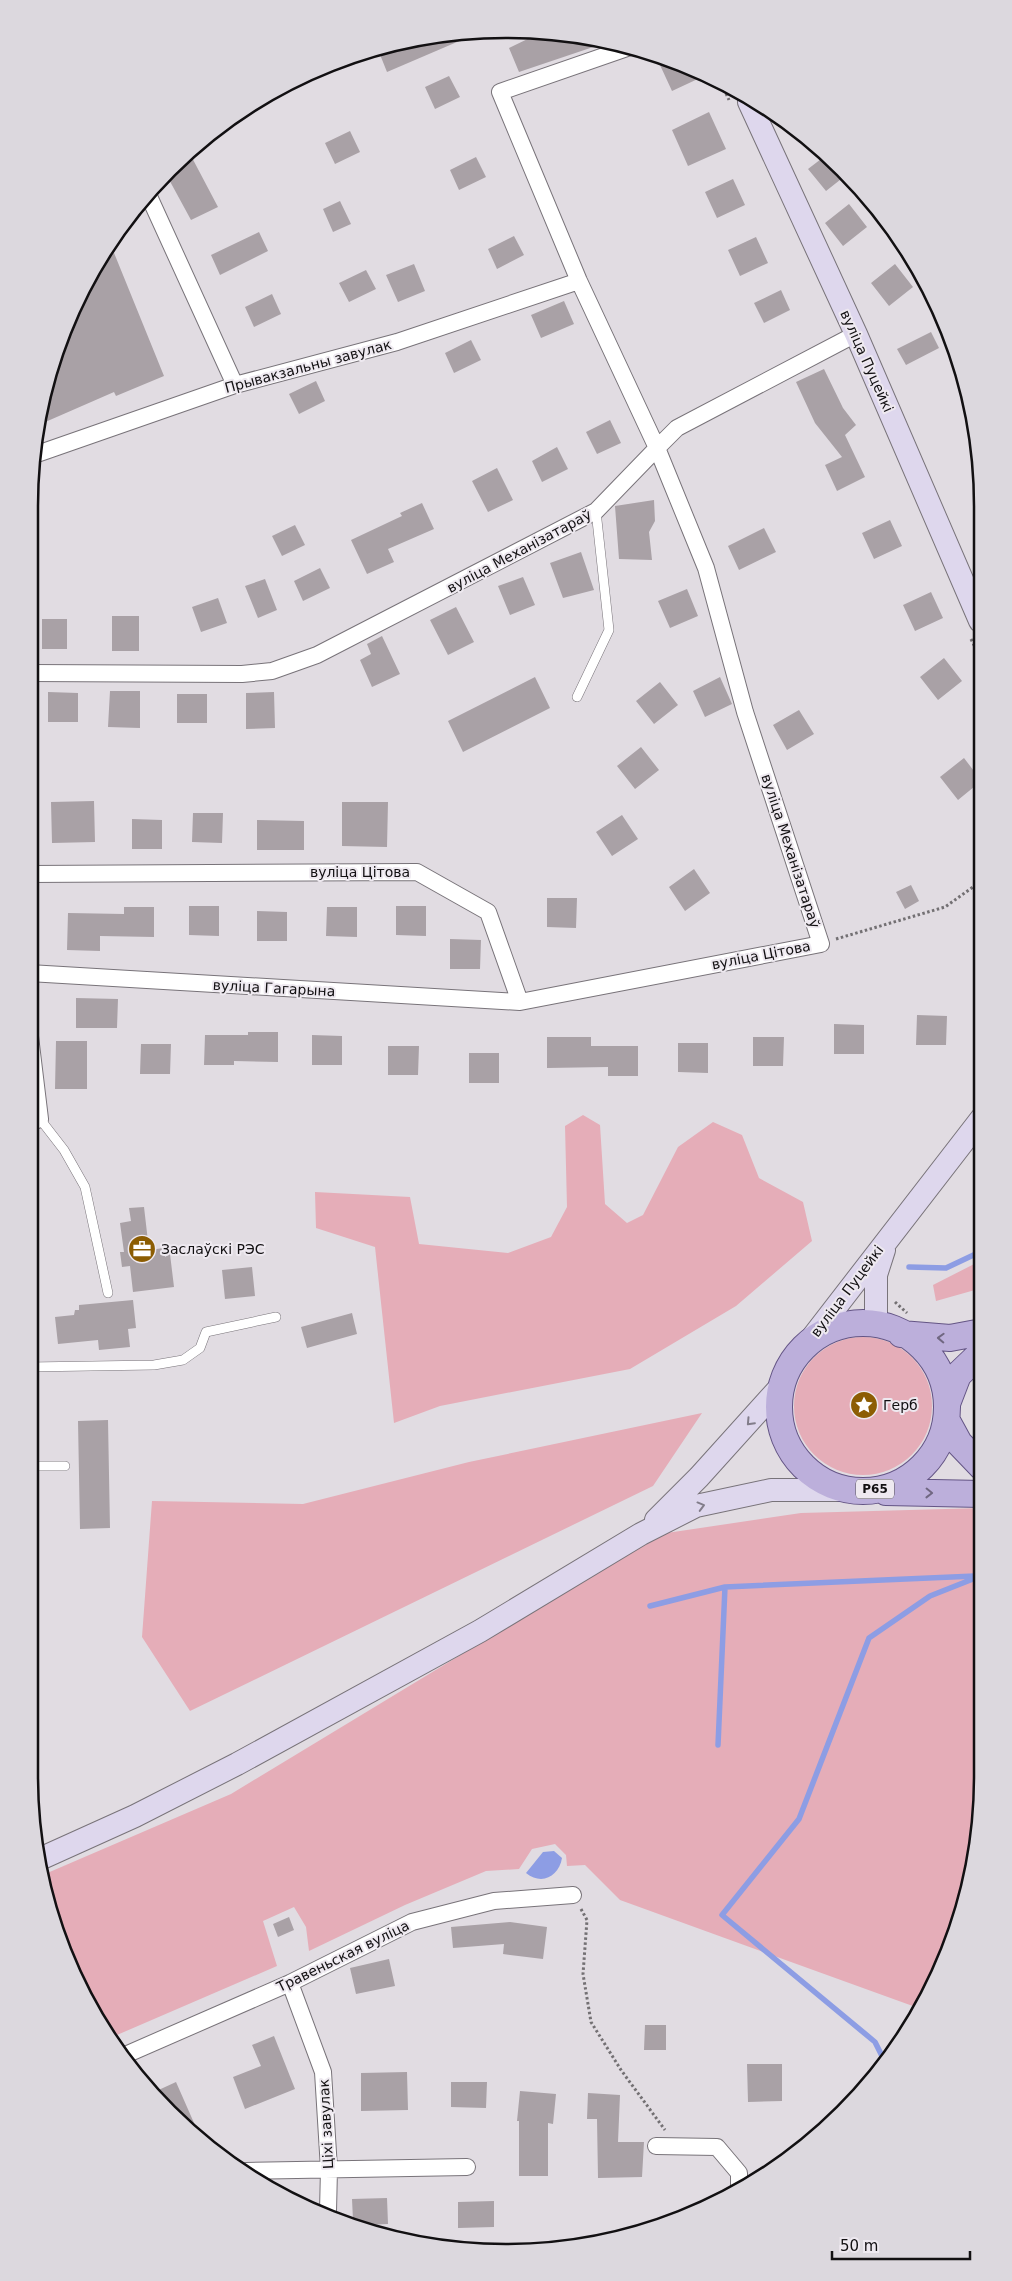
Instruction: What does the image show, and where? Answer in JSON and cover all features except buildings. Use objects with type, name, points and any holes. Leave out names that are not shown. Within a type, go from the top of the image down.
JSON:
[{"type":"main road","name":"вуліца Пуцейкі","points":[[751,107],[856,334],[974,607]]},
{"type":"main road","name":"вуліца Пуцейкі","points":[[808,1343],[887,1238],[974,1129]]},
{"type":"main road","name":"вуліца Пуцейкі","points":[[876,1322],[876,1275],[887,1238]]},
{"type":"main road","name":"Р65","points":[[974,1334],[950,1338],[907,1326],[876,1322],[852,1323],[828,1330],[808,1343],[792,1362],[782,1385],[780,1408],[783,1431],[792,1452],[808,1470],[820,1478],[856,1490],[974,1494]]},
{"type":"main road","name":"Р65","points":[[907,1326],[944,1380],[948,1411],[959,1443],[974,1459]]},
{"type":"main road","name":"Р65","points":[[856,1490],[886,1488],[908,1479],[920,1469],[940,1444],[958,1375],[974,1360]]},
{"type":"main road","points":[[641,1534],[699,1477],[782,1385]]},
{"type":"main road","points":[[45,1856],[135,1816],[238,1764],[480,1631],[641,1534],[696,1506],[771,1490],[856,1490]]},
{"type":"street","points":[[618,51],[500,92],[579,281],[657,448],[677,428],[856,334]]},
{"type":"street","points":[[151,201],[235,385]]},
{"type":"street","name":"Прывакзальны завулак","points":[[41,453],[235,385],[397,342],[579,281]]},
{"type":"street","name":"вуліца Механізатараў","points":[[38,673],[242,674],[272,671],[317,655],[373,628],[596,511],[657,448],[706,568],[745,712],[822,944]]},
{"type":"street","name":"вуліца Цітова","points":[[38,874],[417,872],[488,912],[520,1002],[822,944]]},
{"type":"street","name":"вуліца Гагарына","points":[[38,974],[520,1002]]},
{"type":"street","name":"Травеньская вуліца","points":[[129,2053],[290,1983],[412,1922],[494,1901],[573,1895]]},
{"type":"street","name":"Ціхі завулак","points":[[290,1983],[323,2072],[329,2169],[328,2208]]},
{"type":"street","points":[[656,2146],[716,2147],[740,2173],[740,2181]]},
{"type":"street","points":[[255,2171],[467,2167]]},
{"type":"lane","points":[[577,698],[609,630],[596,511]]},
{"type":"lane","points":[[38,1126],[64,1150],[85,1187],[108,1294]]},
{"type":"lane","points":[[38,1367],[154,1365],[183,1360],[200,1348],[206,1332],[276,1317]]},
{"type":"lane","points":[[38,1466],[65,1466]]},
{"type":"path","points":[[822,944],[945,907],[974,886]]},
{"type":"path","points":[[893,1295],[894,1301],[907,1326]]},
{"type":"path","points":[[573,1895],[587,1920],[583,1974],[591,2022],[621,2070],[677,2147]]},
{"type":"shaded area","points":[[583,1115],[600,1125],[605,1204],[627,1223],[643,1215],[678,1147],[713,1122],[742,1135],[759,1178],[803,1202],[812,1241],[736,1306],[630,1369],[440,1406],[394,1423],[375,1247],[316,1228],[315,1192],[410,1197],[419,1244],[508,1253],[551,1237],[567,1207],[565,1126]]},
{"type":"shaded area","points":[[974,1264],[974,1290],[936,1301],[933,1285]]},
{"type":"shaded area","points":[[863,1337],[889,1343],[912,1357],[926,1380],[932,1406],[926,1432],[912,1455],[889,1469],[863,1475],[837,1469],[814,1455],[800,1432],[794,1406],[800,1380],[814,1357],[837,1343]]},
{"type":"shaded area","points":[[702,1413],[653,1486],[190,1711],[142,1637],[152,1501],[303,1504],[469,1462]]},
{"type":"shaded area","points":[[974,1508],[974,1775],[970,1836],[959,1896],[950,1926],[939,1954],[913,2006],[620,1900],[585,1865],[567,1866],[566,1855],[555,1844],[532,1849],[519,1869],[486,1871],[405,1905],[309,1951],[306,1927],[294,1907],[263,1921],[277,1966],[116,2035],[100,2009],[73,1954],[62,1926],[48,1873],[231,1794],[660,1534],[801,1513]]},
{"type":"water","points":[[554,1851],[562,1858],[554,1874],[544,1879],[538,1879],[526,1873],[543,1852]]},
{"type":"waterway","points":[[909,1267],[946,1268],[974,1255]]},
{"type":"waterway","points":[[725,1587],[974,1576]]},
{"type":"waterway","points":[[882,2055],[875,2042],[722,1915],[799,1819],[869,1638],[930,1596],[974,1579]]},
{"type":"waterway","points":[[650,1606],[725,1587],[718,1745]]},
{"type":"place","name":"Заслаўскі РЭС","points":[[142,1249]]},
{"type":"place","name":"Герб","points":[[864,1405]]}]
